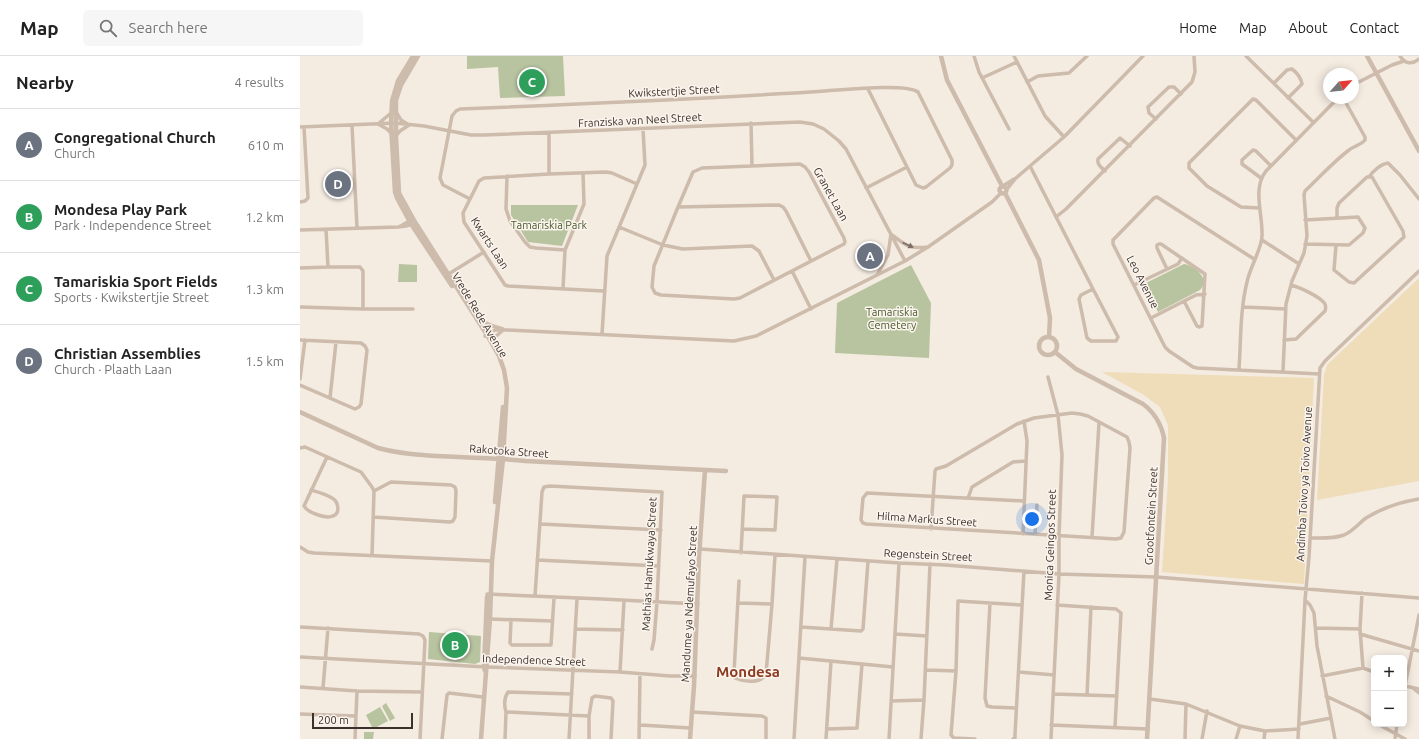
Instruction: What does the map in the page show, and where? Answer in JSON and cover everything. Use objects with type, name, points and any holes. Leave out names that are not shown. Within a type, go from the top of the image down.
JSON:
[{"type":"street","name":"Vrede Rede Avenue","points":[[394,112],[392,101],[395,87],[413,56]]},
{"type":"street","name":"Vrede Rede Avenue","points":[[412,221],[399,193],[393,124],[396,100],[401,85],[418,56]]},
{"type":"street","points":[[941,56],[947,80],[1004,189],[1038,260],[1050,318],[1049,337]]},
{"type":"street","points":[[974,56],[982,78],[1009,129]]},
{"type":"street","points":[[1014,56],[1045,116],[1064,137]]},
{"type":"street","points":[[1027,82],[1038,76],[1069,73],[1087,56]]},
{"type":"street","points":[[486,336],[495,330],[507,330],[734,341],[756,336],[905,261],[928,247],[992,202],[1016,178],[1064,137],[1143,56]]},
{"type":"street","points":[[1056,216],[1066,209],[1105,171],[1192,82],[1195,77],[1194,56]]},
{"type":"street","points":[[1246,56],[1313,122]]},
{"type":"street","points":[[1367,56],[1419,151]]},
{"type":"street","points":[[1392,65],[1401,57],[1404,61],[1410,63],[1417,63],[1419,59]]},
{"type":"street","points":[[1359,82],[1392,65],[1404,61]]},
{"type":"street","points":[[982,78],[1017,62]]},
{"type":"street","points":[[1274,83],[1287,70],[1292,69],[1295,71],[1302,84],[1288,98]]},
{"type":"street","points":[[1156,119],[1149,113],[1148,107],[1169,87],[1174,87],[1181,94]]},
{"type":"street","name":"Kwikstertjie Street","points":[[470,199],[443,185],[440,178],[452,116],[460,109],[907,88],[918,92],[953,163],[950,168],[923,188],[916,185],[907,167]]},
{"type":"street","points":[[866,188],[907,167],[868,89]]},
{"type":"street","points":[[1260,208],[1241,207],[1207,186],[1190,168],[1189,163],[1252,99],[1256,100],[1296,140]]},
{"type":"street","points":[[1239,369],[1243,307],[1247,281],[1262,240],[1259,194],[1261,178],[1332,104]]},
{"type":"street","points":[[1283,371],[1286,309],[1291,285],[1304,253],[1307,236],[1304,194],[1349,150],[1364,143],[1365,140],[1365,137],[1347,104]]},
{"type":"street","points":[[394,112],[401,120],[409,125],[394,136],[389,130],[378,124],[394,112]]},
{"type":"street","name":"Franziska van Neel Street","points":[[302,127],[393,124],[424,126],[471,135],[484,135],[751,123],[800,122],[813,124],[824,128],[839,141],[846,150],[905,261]]},
{"type":"street","points":[[751,123],[752,166]]},
{"type":"street","points":[[352,125],[357,228]]},
{"type":"street","points":[[300,202],[305,202],[308,198],[302,127]]},
{"type":"street","points":[[602,334],[608,250],[645,165],[643,129]]},
{"type":"street","points":[[549,133],[549,174]]},
{"type":"street","name":"Vrede Rede Avenue","points":[[394,136],[395,192],[405,212],[476,318],[497,358],[502,371],[504,388],[501,458]]},
{"type":"street","points":[[1105,171],[1097,163],[1098,159],[1120,138],[1130,146]]},
{"type":"street","points":[[1261,178],[1242,164],[1242,160],[1253,150],[1271,166]]},
{"type":"street","points":[[1337,218],[1337,208],[1339,203],[1383,164],[1388,163],[1400,175],[1419,199]]},
{"type":"street","name":"Granet Laan","points":[[800,164],[805,167],[844,238],[844,244],[740,298],[734,299],[661,295],[654,293],[652,287],[654,266],[693,172],[702,168],[752,166],[800,164]]},
{"type":"street","points":[[1030,166],[1118,337],[1116,341],[1091,341],[1087,338],[1079,300],[1081,295],[1092,289]]},
{"type":"street","points":[[563,288],[565,250],[583,209],[583,173]]},
{"type":"street","name":"Kwarts Laan","points":[[604,291],[508,286],[464,222],[463,213],[479,180],[481,179],[549,174],[612,173],[637,184]]},
{"type":"street","points":[[507,176],[506,209],[510,221],[524,242],[530,247],[565,250]]},
{"type":"street","points":[[1336,245],[1334,270],[1349,282],[1354,283],[1404,237],[1403,231],[1373,178],[1369,177]]},
{"type":"street","name":"Leo Avenue","points":[[1254,259],[1159,198],[1155,197],[1113,240],[1113,244],[1167,348],[1193,366],[1224,370],[1239,369],[1319,374]]},
{"type":"street","points":[[678,207],[779,205],[786,211],[811,261]]},
{"type":"street","points":[[400,226],[404,219],[405,212]]},
{"type":"street","points":[[1305,220],[1358,217],[1365,228],[1363,233],[1351,244],[1305,244]]},
{"type":"street","points":[[300,230],[400,226],[412,221]]},
{"type":"street","points":[[619,227],[663,245],[683,249],[752,246],[759,252],[774,280]]},
{"type":"street","points":[[326,229],[328,267]]},
{"type":"street","points":[[891,234],[906,246],[914,248],[928,247]]},
{"type":"street","points":[[876,276],[888,255],[891,234]]},
{"type":"street","points":[[1262,240],[1299,264]]},
{"type":"street","points":[[1167,269],[1157,248],[1157,244],[1161,244],[1205,274],[1203,325],[1201,327],[1196,326],[1184,301]]},
{"type":"street","points":[[448,275],[484,252]]},
{"type":"street","points":[[1134,285],[1178,264],[1182,258]]},
{"type":"street","points":[[300,268],[362,268],[363,309]]},
{"type":"street","points":[[792,271],[811,309]]},
{"type":"street","name":"Andimba Toivo ya Toivo Avenue","points":[[1298,739],[1300,724],[1305,600],[1320,368],[1325,361],[1419,271]]},
{"type":"street","name":"Vrede Rede Avenue","points":[[448,275],[493,346],[504,370],[507,388],[491,561],[481,739]]},
{"type":"street","points":[[1284,340],[1296,339],[1325,311],[1326,308],[1322,301],[1304,289],[1291,285]]},
{"type":"street","points":[[1151,318],[1200,293],[1205,294]]},
{"type":"street","points":[[300,307],[413,309]]},
{"type":"street","points":[[1243,307],[1286,309]]},
{"type":"street","points":[[476,318],[493,326],[507,330]]},
{"type":"street","points":[[493,346],[497,334],[507,330]]},
{"type":"street","points":[[1049,337],[1053,338],[1057,343],[1055,352],[1046,355],[1042,353],[1039,348],[1039,344],[1042,339],[1049,337]]},
{"type":"street","points":[[300,340],[361,343],[367,350],[362,404],[359,407],[355,409],[300,385]]},
{"type":"street","points":[[300,379],[305,340]]},
{"type":"street","points":[[330,398],[336,342]]},
{"type":"street","name":"Grootfontein Street","points":[[1055,352],[1076,369],[1152,410],[1162,428],[1164,438],[1156,577],[1156,604],[1147,739]]},
{"type":"street","name":"Monica Geingos Street","points":[[1048,377],[1058,415],[1062,455],[1058,605],[1051,739]]},
{"type":"street","name":"Rakotoka Street","points":[[300,412],[378,448],[390,452],[437,456],[501,458],[525,462],[726,471]]},
{"type":"street","points":[[931,529],[936,469],[946,466],[1024,421],[1072,413],[1080,414],[1099,423],[1092,537]]},
{"type":"street","points":[[1022,534],[1026,461],[1024,421]]},
{"type":"street","name":"Hilma Markus Street","points":[[1024,501],[867,493],[863,498],[861,520],[866,524],[931,529],[1116,539],[1123,535],[1130,448],[1127,438],[1099,423]]},
{"type":"street","points":[[300,448],[305,447],[361,472],[372,486],[374,492],[372,556]]},
{"type":"street","points":[[311,490],[336,500],[338,505],[335,515],[332,517],[312,513],[304,506],[311,490],[327,457]]},
{"type":"street","points":[[968,498],[970,489],[975,485],[1013,462],[1026,461]]},
{"type":"street","name":"Mandume ya Ndemufayo Street","points":[[690,739],[695,676],[705,470]]},
{"type":"street","points":[[374,492],[391,482],[450,485],[455,487],[456,491],[455,517],[453,521],[450,522],[374,517]]},
{"type":"street","name":"Mathias Hamukwaya Street","points":[[535,596],[542,492],[544,487],[662,492],[657,602],[652,649]]},
{"type":"street","points":[[741,553],[742,529],[744,496],[777,497],[775,530],[742,529]]},
{"type":"street","points":[[1310,538],[1336,537],[1343,535],[1354,530],[1365,519],[1378,512],[1395,505],[1419,499]]},
{"type":"street","points":[[1035,534],[1037,505]]},
{"type":"street","points":[[540,524],[661,530]]},
{"type":"street","points":[[300,547],[308,552],[491,561]]},
{"type":"street","name":"Regenstein Street","points":[[700,549],[1059,574],[1156,577],[1419,598]]},
{"type":"street","points":[[740,581],[734,673],[736,678],[740,680],[760,680],[764,678],[766,674],[772,604],[774,555]]},
{"type":"street","points":[[794,739],[805,557]]},
{"type":"street","points":[[831,629],[837,559]]},
{"type":"street","points":[[537,560],[659,566]]},
{"type":"street","points":[[801,627],[861,631],[863,629],[868,561]]},
{"type":"street","points":[[889,739],[899,563]]},
{"type":"street","points":[[920,739],[926,670],[930,564]]},
{"type":"street","points":[[1013,739],[1015,738],[1024,571]]},
{"type":"street","points":[[1362,593],[1360,634],[1363,668]]},
{"type":"street","points":[[489,594],[698,604]]},
{"type":"street","points":[[511,620],[510,643],[512,645],[551,645],[554,598]]},
{"type":"street","points":[[569,739],[577,598]]},
{"type":"street","points":[[1305,600],[1314,613],[1317,646],[1335,739]]},
{"type":"street","points":[[620,672],[624,601]]},
{"type":"street","points":[[975,739],[954,738],[951,736],[956,671],[958,601],[1021,605]]},
{"type":"street","points":[[739,603],[772,604]]},
{"type":"street","points":[[990,603],[985,698],[987,706],[992,708],[1016,708]]},
{"type":"street","points":[[1058,605],[1116,609],[1121,613],[1115,727]]},
{"type":"street","points":[[1087,696],[1091,607]]},
{"type":"street","points":[[1407,677],[1419,615]]},
{"type":"street","points":[[488,619],[552,621]]},
{"type":"street","points":[[300,627],[419,634],[423,636],[425,640],[420,739]]},
{"type":"street","points":[[323,688],[327,659],[328,628]]},
{"type":"street","points":[[1316,628],[1360,629]]},
{"type":"street","points":[[575,629],[623,630]]},
{"type":"street","points":[[895,634],[927,636]]},
{"type":"street","points":[[1360,634],[1419,651]]},
{"type":"street","name":"Independence Street","points":[[300,657],[695,676]]},
{"type":"street","points":[[799,658],[893,667]]},
{"type":"street","points":[[826,739],[831,661]]},
{"type":"street","points":[[827,729],[857,728],[862,664]]},
{"type":"street","points":[[1322,676],[1363,668],[1371,671]]},
{"type":"street","points":[[926,670],[956,671]]},
{"type":"street","points":[[1019,672],[1054,675]]},
{"type":"street","points":[[639,739],[640,674]]},
{"type":"street","points":[[1407,686],[1419,688]]},
{"type":"street","points":[[300,687],[357,691],[422,692]]},
{"type":"street","points":[[1412,687],[1419,693]]},
{"type":"street","points":[[355,739],[357,691]]},
{"type":"street","points":[[505,739],[505,697],[508,692],[572,694]]},
{"type":"street","points":[[442,739],[447,695],[450,693],[484,697]]},
{"type":"street","points":[[1053,694],[1117,696]]},
{"type":"street","points":[[589,739],[589,716],[592,698],[595,696],[611,698],[613,701],[611,739]]},
{"type":"street","points":[[1326,696],[1360,712],[1371,719]]},
{"type":"street","points":[[1150,699],[1186,704],[1207,711],[1240,726],[1265,731],[1299,729]]},
{"type":"street","points":[[891,701],[924,700]]},
{"type":"street","points":[[1185,739],[1186,704]]},
{"type":"street","points":[[1202,739],[1207,711]]},
{"type":"street","points":[[506,712],[589,716]]},
{"type":"street","points":[[692,712],[762,716],[766,718],[766,739]]},
{"type":"street","points":[[300,714],[356,716]]},
{"type":"street","points":[[1300,724],[1331,718]]},
{"type":"street","points":[[640,725],[691,728]]},
{"type":"street","points":[[1051,725],[1148,729]]},
{"type":"street","points":[[1236,739],[1240,726]]},
{"type":"street","points":[[1383,727],[1405,739]]},
{"type":"street","points":[[1395,739],[1396,727]]},
{"type":"street","points":[[1264,739],[1265,731]]},
{"type":"green space","points":[[467,56],[563,56],[565,96],[500,98],[498,67],[467,69]]},
{"type":"green space","name":"Tamariskia Park","points":[[511,205],[578,205],[562,246],[528,242],[511,215]]},
{"type":"green space","points":[[399,264],[417,265],[417,282],[398,282]]},
{"type":"green space","points":[[1184,264],[1197,270],[1203,277],[1203,286],[1200,290],[1158,312],[1144,284]]},
{"type":"green space","name":"Tamariskia Cemetery","points":[[911,265],[931,303],[929,358],[835,353],[837,303]]},
{"type":"green space","points":[[429,632],[481,636],[480,662],[475,664],[428,659]]},
{"type":"green space","points":[[386,703],[395,718],[390,721],[382,706]]},
{"type":"green space","points":[[380,707],[388,721],[373,729],[366,715]]},
{"type":"green space","points":[[364,732],[374,732],[373,739],[364,739]]},
{"type":"sand","points":[[1419,278],[1419,481],[1317,500],[1324,375],[1327,365]]},
{"type":"sand","points":[[1102,372],[1314,378],[1304,584],[1162,572],[1168,480],[1168,425],[1160,407],[1144,395]]},
{"type":"place","name":"Tamariskia Sport Fields","points":[[532,82]]},
{"type":"place","name":"Christian Assemblies","points":[[338,184]]},
{"type":"place","name":"Congregational Church","points":[[870,256]]},
{"type":"place","name":"Mondesa Play Park","points":[[455,645]]},
{"type":"district","name":"Mondesa","points":[[748,671]]}]
